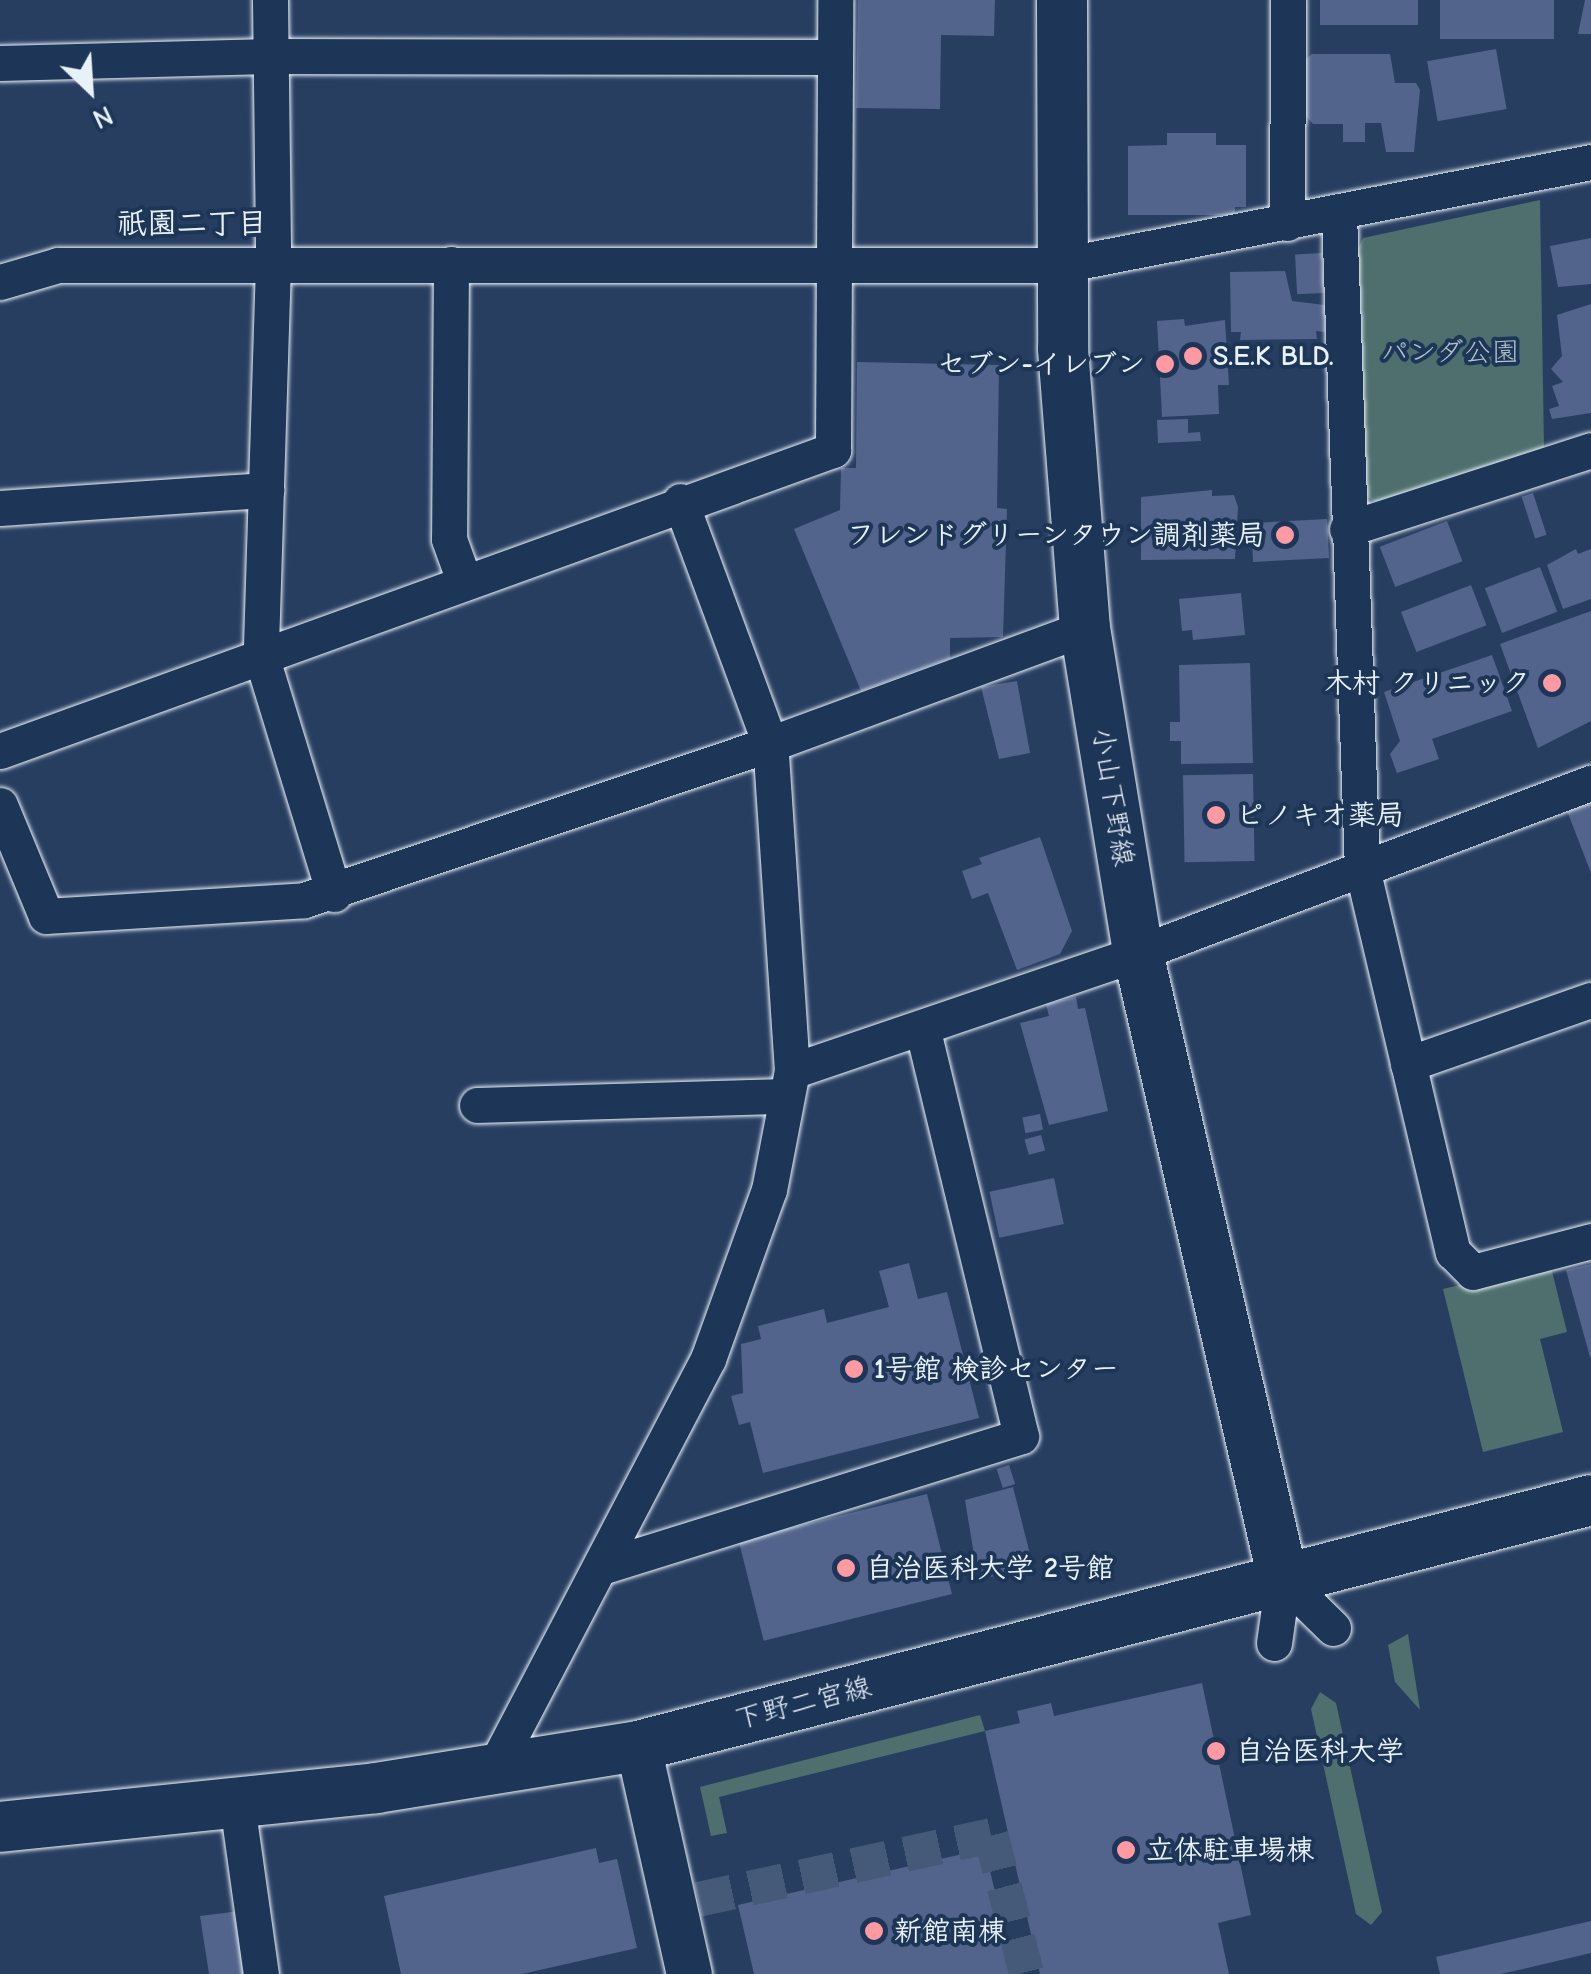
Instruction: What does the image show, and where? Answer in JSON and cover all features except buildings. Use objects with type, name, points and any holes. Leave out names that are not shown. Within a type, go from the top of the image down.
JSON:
[{"type":"main road","name":"小山下野線","points":[[1062,0],[1062,265],[1071,494],[1085,628],[1138,953],[1283,1579]]},
{"type":"main road","name":"下野二宮線","points":[[0,1826],[237,1804],[492,1772],[638,1746],[1591,1500]]},
{"type":"street","points":[[270,0],[273,264],[261,654],[334,894]]},
{"type":"street","points":[[0,751],[680,501],[833,450],[835,0]]},
{"type":"street","points":[[1287,224],[1288,0]]},
{"type":"street","points":[[0,63],[270,56],[835,57]]},
{"type":"street","points":[[0,282],[58,265],[1062,265],[1340,214],[1591,162]]},
{"type":"street","points":[[1340,214],[1347,529],[1362,868],[1453,1252],[1473,1272],[1591,1241]]},
{"type":"street","points":[[451,264],[449,539],[464,580]]},
{"type":"street","points":[[1347,529],[1591,450]]},
{"type":"street","points":[[0,508],[266,490]]},
{"type":"street","points":[[492,1772],[708,1359],[769,1190],[788,1083],[770,744],[680,501]]},
{"type":"street","points":[[0,805],[46,916],[334,894],[770,744],[1085,628]]},
{"type":"street","points":[[477,1105],[788,1083],[922,1028],[1138,953],[1591,783]]},
{"type":"street","points":[[1408,1064],[1591,1000]]},
{"type":"street","points":[[601,1567],[1021,1436],[922,1028]]},
{"type":"street","points":[[1283,1579],[1333,1628]]},
{"type":"street","points":[[1274,1643],[1283,1579]]},
{"type":"street","points":[[638,1746],[686,1902],[689,1974]]},
{"type":"street","points":[[237,1804],[261,1974]]},
{"type":"green space","name":"パンダ公園","points":[[1540,200],[1544,448],[1382,503],[1371,500],[1361,490],[1355,256],[1363,238]]},
{"type":"green space","points":[[1550,1263],[1567,1332],[1540,1339],[1563,1432],[1483,1452],[1443,1289]]},
{"type":"green space","points":[[1408,1634],[1420,1710],[1395,1682],[1388,1645]]},
{"type":"green space","points":[[1320,1692],[1336,1703],[1382,1912],[1371,1925],[1356,1914],[1311,1709]]},
{"type":"green space","points":[[980,1715],[985,1731],[719,1797],[727,1833],[711,1836],[700,1787]]},
{"type":"tunnel","points":[[698,1899],[991,1835],[1027,1974]]},
{"type":"place","name":"S.E.K BLD.","points":[[1193,356]]},
{"type":"place","name":"セブン-イレブン","points":[[1165,364]]},
{"type":"place","name":"フレンドグリーンタウン調剤薬局","points":[[1285,535]]},
{"type":"place","name":"木村 クリニック","points":[[1552,683]]},
{"type":"place","name":"ピノキオ薬局","points":[[1216,815]]},
{"type":"place","name":"1号館 検診センター","points":[[854,1369]]},
{"type":"place","name":"自治医科大学 2号館","points":[[846,1568]]},
{"type":"place","name":"自治医科大学","points":[[1216,1751]]},
{"type":"place","name":"立体駐車場棟","points":[[1126,1850]]},
{"type":"place","name":"新館南棟","points":[[874,1931]]},
{"type":"district","name":"祇園二丁目","points":[[192,224]]}]
